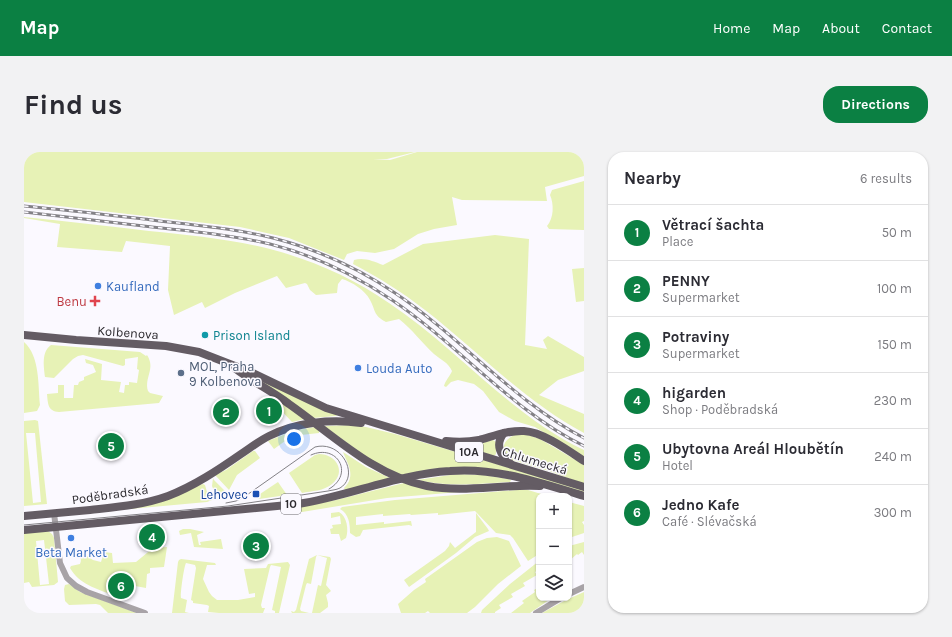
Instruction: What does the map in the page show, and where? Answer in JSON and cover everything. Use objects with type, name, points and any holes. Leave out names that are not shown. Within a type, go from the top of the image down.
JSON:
[{"type":"main road","name":"Kolbenova","points":[[24,335],[83,341],[166,346],[199,352],[228,364]]},
{"type":"main road","points":[[228,364],[268,379],[326,408],[388,427]]},
{"type":"main road","points":[[228,364],[284,400],[366,460],[394,475],[414,483],[446,488],[513,486],[554,487]]},
{"type":"main road","name":"Poděbradská","points":[[24,516],[128,506],[156,500],[178,492],[200,481],[269,436],[294,427],[334,421],[388,427]]},
{"type":"main road","name":"Chlumecká","points":[[388,427],[584,487]]},
{"type":"main road","points":[[424,437],[462,442],[479,440],[504,433],[524,431],[534,433],[563,447],[584,461]]},
{"type":"main road","points":[[504,433],[499,441],[500,450],[504,458],[515,466]]},
{"type":"main road","name":"Chlumecká","points":[[186,515],[311,502],[428,474],[456,470],[482,471],[522,478],[584,496]]},
{"type":"main road","name":"Poděbradská","points":[[24,530],[186,515]]},
{"type":"street","points":[[54,513],[60,562],[67,578],[86,592],[146,613]]},
{"type":"street","points":[[572,593],[584,587]]},
{"type":"street","points":[[536,613],[556,601]]},
{"type":"green space","points":[[24,152],[415,152],[387,159],[373,159],[390,160],[417,152],[584,152],[584,176],[545,187],[547,201],[462,200],[452,197],[457,225],[434,229],[418,234],[394,249],[375,253],[357,251],[347,254],[344,260],[289,238],[240,227],[24,202]]},
{"type":"green space","points":[[584,181],[584,230],[549,229],[547,226],[553,211],[550,195],[552,190]]},
{"type":"green space","points":[[24,217],[225,240],[286,253],[317,264],[347,278],[375,294],[414,321],[532,419],[584,450],[584,457],[535,427],[515,421],[499,412],[483,391],[474,384],[458,380],[451,382],[446,387],[444,386],[452,371],[448,365],[434,354],[399,319],[386,322],[379,317],[375,312],[368,296],[354,284],[346,280],[342,279],[338,284],[337,293],[316,295],[305,283],[286,288],[277,276],[235,293],[205,308],[202,302],[174,315],[168,290],[170,246],[126,241],[122,252],[57,247],[60,224]]},
{"type":"green space","points":[[495,235],[529,239],[525,345],[547,349],[543,340],[548,336],[584,357],[584,371],[558,380],[539,395],[584,414],[584,433],[541,406],[521,391],[416,303],[390,285],[353,264],[354,260],[365,259],[383,265],[423,244]]},
{"type":"green space","points":[[584,268],[584,301],[576,302],[572,269]]},
{"type":"green space","points":[[24,342],[33,355],[36,363],[40,405],[37,411],[24,413]]},
{"type":"green space","points":[[51,345],[140,352],[146,356],[147,355],[150,365],[147,381],[148,391],[150,393],[163,396],[159,403],[59,412],[55,411],[49,407],[47,394],[58,393],[58,385],[64,385],[64,398],[73,398],[74,385],[78,385],[79,382],[84,380],[84,377],[96,372],[93,365],[86,363],[85,359],[102,364],[101,380],[121,382],[119,392],[124,393],[125,385],[129,385],[129,382],[137,383],[139,370],[137,369],[138,357],[125,359],[125,365],[123,366],[83,355],[73,359],[54,378],[45,377],[44,356]]},
{"type":"green space","points":[[255,377],[337,415],[313,418]]},
{"type":"green space","points":[[269,396],[305,419],[292,422],[275,404],[266,401],[266,398]]},
{"type":"green space","points":[[24,421],[38,421],[47,504],[24,506]],"holes":[[[26,433],[35,433],[41,502],[33,503]]]},
{"type":"green space","points":[[353,425],[395,434],[584,490],[584,493],[467,467],[431,469],[401,475],[368,458],[324,426]]},
{"type":"green space","points":[[315,427],[319,433],[292,436],[274,449],[268,441],[293,431]]},
{"type":"green space","points":[[515,435],[528,435],[540,439],[584,465],[584,484],[549,471],[512,460],[505,453],[504,446],[507,440]]},
{"type":"green space","points":[[493,440],[496,442],[496,454],[494,456],[470,448],[471,446]]},
{"type":"green space","points":[[255,451],[260,458],[237,475],[229,490],[215,475],[226,470]]},
{"type":"green space","points":[[343,452],[366,467],[390,478],[345,490],[344,488],[350,479],[350,470]]},
{"type":"green space","points":[[319,454],[335,460],[338,464],[339,474],[329,486],[302,493],[289,473],[315,455]]},
{"type":"green space","points":[[457,474],[484,475],[511,480],[510,482],[486,484],[440,484],[417,480]]},
{"type":"green space","points":[[213,478],[226,492],[221,495],[214,491],[212,486]]},
{"type":"green space","points":[[278,482],[287,495],[259,499],[257,496]]},
{"type":"green space","points":[[404,483],[472,491],[387,498],[296,513],[288,513],[295,512],[295,509],[303,506],[336,500]]},
{"type":"green space","points":[[203,484],[213,499],[212,500],[207,502],[130,509]]},
{"type":"green space","points":[[517,490],[528,490],[538,493],[536,493],[536,556],[528,561],[510,535],[496,533],[475,511],[438,515],[438,513],[383,516],[383,514],[356,517],[356,525],[411,521],[412,526],[409,525],[363,530],[360,536],[356,537],[350,533],[347,516],[340,509],[342,507],[395,500]]},
{"type":"green space","points":[[572,503],[584,506],[584,521],[582,522],[584,525],[584,533],[572,537]]},
{"type":"green space","points":[[339,512],[346,520],[347,527],[346,538],[341,541],[339,534],[331,534],[330,529],[333,528],[332,525],[341,524],[340,516],[331,518],[331,513]]},
{"type":"green space","points":[[476,513],[489,531],[475,537],[456,553],[409,587],[404,580],[445,551],[450,542],[455,548],[476,532]]},
{"type":"green space","points":[[183,529],[204,532],[197,535],[199,545],[201,545],[200,542],[221,539],[223,549],[194,547],[191,533],[180,535],[179,531]]},
{"type":"green space","points":[[48,531],[52,534],[54,538],[58,582],[54,585],[32,587],[29,582],[24,583],[24,533]],"holes":[[[44,540],[49,584],[40,585],[36,541]]]},
{"type":"green space","points":[[497,537],[509,541],[521,566],[498,584],[475,607],[467,613],[430,613],[428,611],[425,613],[401,613],[398,604],[426,582],[425,579],[477,542],[487,538]]},
{"type":"green space","points":[[584,542],[584,555],[582,552],[572,558],[572,545]]},
{"type":"green space","points":[[167,547],[164,567],[150,568],[150,573],[147,574],[146,588],[130,585],[129,577],[118,579],[115,595],[83,582],[70,568],[71,566],[80,564],[81,562],[80,556],[75,548],[93,560],[101,562],[104,552],[112,553],[113,563],[136,562],[153,548]]},
{"type":"green space","points":[[317,555],[330,557],[331,559],[326,585],[331,591],[326,595],[328,607],[320,613],[312,613],[318,585],[321,586],[327,558]]},
{"type":"green space","points":[[317,555],[311,584],[307,583],[306,585],[300,609],[301,611],[309,613],[292,613],[291,611],[294,612],[296,610],[309,559]]},
{"type":"green space","points":[[181,559],[215,563],[216,565],[207,565],[203,579],[209,592],[217,600],[238,600],[255,597],[255,593],[249,594],[244,569],[266,568],[268,564],[288,562],[290,565],[279,613],[275,613],[275,611],[272,610],[281,567],[271,565],[270,567],[261,605],[262,608],[265,608],[263,613],[219,613],[208,612],[209,606],[193,603],[191,600],[196,568],[195,565],[186,563],[183,575],[181,598],[187,600],[185,612],[189,613],[172,613],[178,562]]},
{"type":"green space","points":[[536,563],[536,576],[523,583],[525,586],[511,594],[513,597],[499,605],[501,608],[495,613],[481,613],[482,610],[510,584]]},
{"type":"green space","points":[[69,584],[80,592],[137,613],[108,613],[100,605],[96,604],[69,605],[65,601],[64,589],[65,585]]},
{"type":"green space","points":[[536,589],[536,601],[548,601],[530,613],[511,613],[524,603],[522,601],[535,592],[534,590]]},
{"type":"green space","points":[[584,592],[584,613],[542,613],[564,601],[572,601],[572,597]]},
{"type":"tram line","points":[[24,525],[228,506],[336,490],[346,483],[348,468],[345,460],[333,449],[325,446],[315,447],[244,497],[236,501],[226,503]]},
{"type":"tram line","points":[[311,455],[320,452],[328,453],[340,462],[342,468],[341,476],[337,483],[329,489]]},
{"type":"railway","points":[[24,206],[228,229],[289,242],[336,260],[381,284],[419,310],[534,406],[558,423],[584,438]]},
{"type":"railway","points":[[24,212],[241,238],[270,244],[318,260],[363,282],[392,300],[440,337],[509,396],[558,431],[584,446]]},
{"type":"place","name":"Kaufland","points":[[98,286]]},
{"type":"place","name":"Benu","points":[[95,301]]},
{"type":"place","name":"Prison Island","points":[[205,335]]},
{"type":"place","name":"Louda Auto","points":[[358,368]]},
{"type":"place","name":"MOL, Praha 9 Kolbenova","points":[[181,373]]},
{"type":"place","name":"Větrací šachta","points":[[269,411]]},
{"type":"place","name":"PENNY","points":[[226,412]]},
{"type":"place","name":"Ubytovna Areál Hloubětín","points":[[111,446]]},
{"type":"place","name":"Lehovec","points":[[256,494]]},
{"type":"place","name":"higarden","points":[[152,537]]},
{"type":"place","name":"Beta Market","points":[[71,538]]},
{"type":"place","name":"Potraviny","points":[[256,546]]},
{"type":"place","name":"Jedno Kafe","points":[[121,586]]}]
